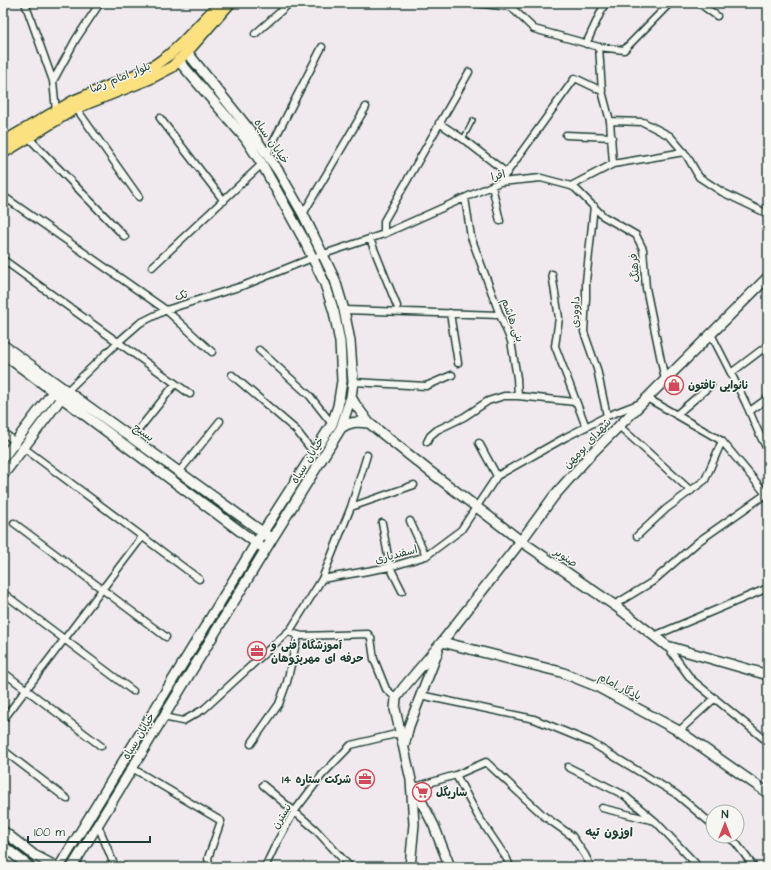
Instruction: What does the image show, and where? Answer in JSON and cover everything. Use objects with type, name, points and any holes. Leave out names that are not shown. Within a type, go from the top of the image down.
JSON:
[{"type":"main road","name":"بلوار امام رضا","points":[[3,142],[47,121],[74,104],[155,65],[182,44],[220,3]]},
{"type":"main road","name":"بلوار امام رضا","points":[[3,153],[28,137],[47,121],[56,111],[149,79],[172,67],[230,3]]},
{"type":"street","points":[[25,3],[53,81],[56,111]]},
{"type":"street","points":[[53,81],[76,39],[100,3]]},
{"type":"street","points":[[255,34],[290,3]]},
{"type":"street","points":[[473,3],[511,7],[534,29],[586,44],[624,50],[670,3]]},
{"type":"street","points":[[586,44],[605,3]]},
{"type":"street","points":[[699,3],[718,16]]},
{"type":"street","points":[[267,154],[322,47]]},
{"type":"street","points":[[599,47],[602,91],[610,121],[613,164]]},
{"type":"street","name":"خیابان سپاه","points":[[72,867],[341,428],[351,397],[352,382],[350,341],[344,310],[335,280],[303,214],[279,172],[252,133],[187,52]]},
{"type":"street","name":"خیابان سپاه","points":[[58,867],[256,543],[332,424],[338,406],[342,381],[340,342],[334,312],[325,284],[304,240],[262,164],[245,138],[178,60]]},
{"type":"street","points":[[384,234],[384,221],[468,72]]},
{"type":"street","points":[[500,182],[575,78],[602,91]]},
{"type":"street","points":[[74,104],[140,197]]},
{"type":"street","points":[[303,214],[366,107]]},
{"type":"street","points":[[160,118],[224,201]]},
{"type":"street","points":[[610,121],[643,122],[670,136],[684,152],[698,177],[722,192],[768,214]]},
{"type":"street","points":[[439,123],[463,139],[507,173]]},
{"type":"street","points":[[566,135],[612,138]]},
{"type":"street","points":[[28,137],[124,237]]},
{"type":"street","points":[[571,186],[613,164],[684,152]]},
{"type":"street","points":[[152,267],[262,164]]},
{"type":"street","name":"افرا","points":[[323,255],[384,234],[500,182],[541,178],[571,186]]},
{"type":"street","points":[[492,186],[500,221]]},
{"type":"street","name":"فرهنگ","points":[[571,186],[575,188],[603,216],[636,235],[643,249],[646,288],[665,380]]},
{"type":"street","points":[[3,196],[166,310],[212,352]]},
{"type":"street","name":"بنی هاشم","points":[[464,198],[471,237],[500,315],[512,340],[518,396]]},
{"type":"street","name":"داوودی","points":[[594,206],[586,282],[584,332],[597,369],[607,416]]},
{"type":"street","points":[[370,239],[397,306]]},
{"type":"street","name":"تک","points":[[64,394],[117,343],[140,324],[166,310],[246,285],[323,255]]},
{"type":"street","points":[[5,260],[117,343],[190,394]]},
{"type":"street","points":[[552,274],[559,318],[555,346],[575,402],[586,427]]},
{"type":"street","name":"شهدای بومهن","points":[[442,642],[521,541],[554,496],[591,454],[768,277]]},
{"type":"street","points":[[344,310],[500,315]]},
{"type":"street","points":[[450,313],[458,363]]},
{"type":"street","points":[[711,334],[750,411],[761,440],[768,450]]},
{"type":"street","name":"بسیج","points":[[3,345],[56,388],[266,550]]},
{"type":"street","points":[[731,374],[768,345]]},
{"type":"street","points":[[259,350],[310,396],[332,424]]},
{"type":"street","name":"بسیج","points":[[3,354],[56,388]]},
{"type":"street","points":[[232,375],[296,430],[314,452]]},
{"type":"street","points":[[352,382],[426,386],[452,375]]},
{"type":"street","points":[[132,438],[175,384]]},
{"type":"street","points":[[676,415],[711,385]]},
{"type":"street","points":[[3,458],[56,388]]},
{"type":"street","points":[[3,475],[64,394]]},
{"type":"street","name":"بسیج","points":[[64,394],[132,438],[272,539]]},
{"type":"street","points":[[427,442],[430,436],[437,430],[464,417],[488,401],[504,396],[575,402]]},
{"type":"street","name":"صنوبر","points":[[351,397],[369,424],[521,541],[614,604],[667,646],[768,675]]},
{"type":"street","points":[[750,411],[768,398]]},
{"type":"street","points":[[614,604],[652,582],[699,541],[766,494],[722,441],[676,415],[644,401]]},
{"type":"street","name":"اسفندیاری","points":[[322,579],[390,567],[426,556],[461,530],[497,476],[607,416],[644,401]]},
{"type":"street","points":[[179,472],[220,420]]},
{"type":"street","points":[[341,428],[346,424],[355,422],[369,424]]},
{"type":"street","points":[[619,426],[691,491]]},
{"type":"street","points":[[3,432],[15,442]]},
{"type":"street","points":[[637,536],[666,509],[705,480],[722,441]]},
{"type":"street","points":[[479,443],[497,476]]},
{"type":"street","points":[[24,448],[198,579]]},
{"type":"street","points":[[163,718],[183,721],[204,709],[292,629],[322,579],[351,507],[367,455]]},
{"type":"street","points":[[351,507],[414,485]]},
{"type":"street","points":[[410,521],[426,556]]},
{"type":"street","points":[[14,523],[166,637]]},
{"type":"street","points":[[382,524],[390,567],[402,591]]},
{"type":"street","points":[[3,720],[142,537]]},
{"type":"street","points":[[654,636],[768,588]]},
{"type":"street","points":[[3,593],[133,691]]},
{"type":"street","points":[[288,632],[302,636],[368,634],[371,638],[374,659],[386,689],[396,698]]},
{"type":"street","points":[[251,744],[279,704],[287,682],[298,635]]},
{"type":"street","points":[[403,749],[420,695],[442,642]]},
{"type":"street","points":[[442,642],[396,698],[395,709],[403,749],[413,784],[434,826],[450,867]]},
{"type":"street","name":"یادگار امام","points":[[442,642],[561,672],[596,686],[679,731],[768,793]]},
{"type":"street","points":[[667,646],[691,679],[768,742]]},
{"type":"street","points":[[3,672],[101,746]]},
{"type":"street","points":[[420,695],[534,719],[590,742],[676,794],[705,818]]},
{"type":"street","points":[[679,731],[715,698]]},
{"type":"street","name":"نسترن","points":[[265,867],[294,812],[322,775],[351,745],[400,733]]},
{"type":"street","points":[[3,750],[67,799]]},
{"type":"street","points":[[413,784],[456,775],[486,762],[544,816],[572,836],[591,867]]},
{"type":"street","points":[[568,767],[624,795],[656,822],[696,864],[696,867]]},
{"type":"street","points":[[132,768],[221,821],[208,858],[209,864],[212,867]]},
{"type":"street","points":[[456,775],[478,816],[507,858],[510,867]]},
{"type":"street","points":[[410,867],[414,824],[413,784]]},
{"type":"street","points":[[263,785],[315,828],[350,867]]},
{"type":"street","points":[[602,808],[656,822]]},
{"type":"street","points":[[98,825],[115,867]]},
{"type":"street","points":[[3,831],[34,855],[58,867]]},
{"type":"street","points":[[737,844],[754,867]]},
{"type":"street","points":[[3,846],[28,866],[36,859],[34,855]]},
{"type":"street","points":[[118,867],[124,867]]},
{"type":"lane","points":[[463,139],[473,120]]},
{"type":"place","name":"نانوایی تافتون","points":[[674,385]]},
{"type":"place","name":"آموزشگاه فنی و حرفه ای مهرپژوهان","points":[[257,651]]},
{"type":"place","name":"شرکت ستاره 14","points":[[365,779]]},
{"type":"place","name":"ساریگل","points":[[422,792]]},
{"type":"district","name":"اوزون تپه","points":[[609,832]]}]
